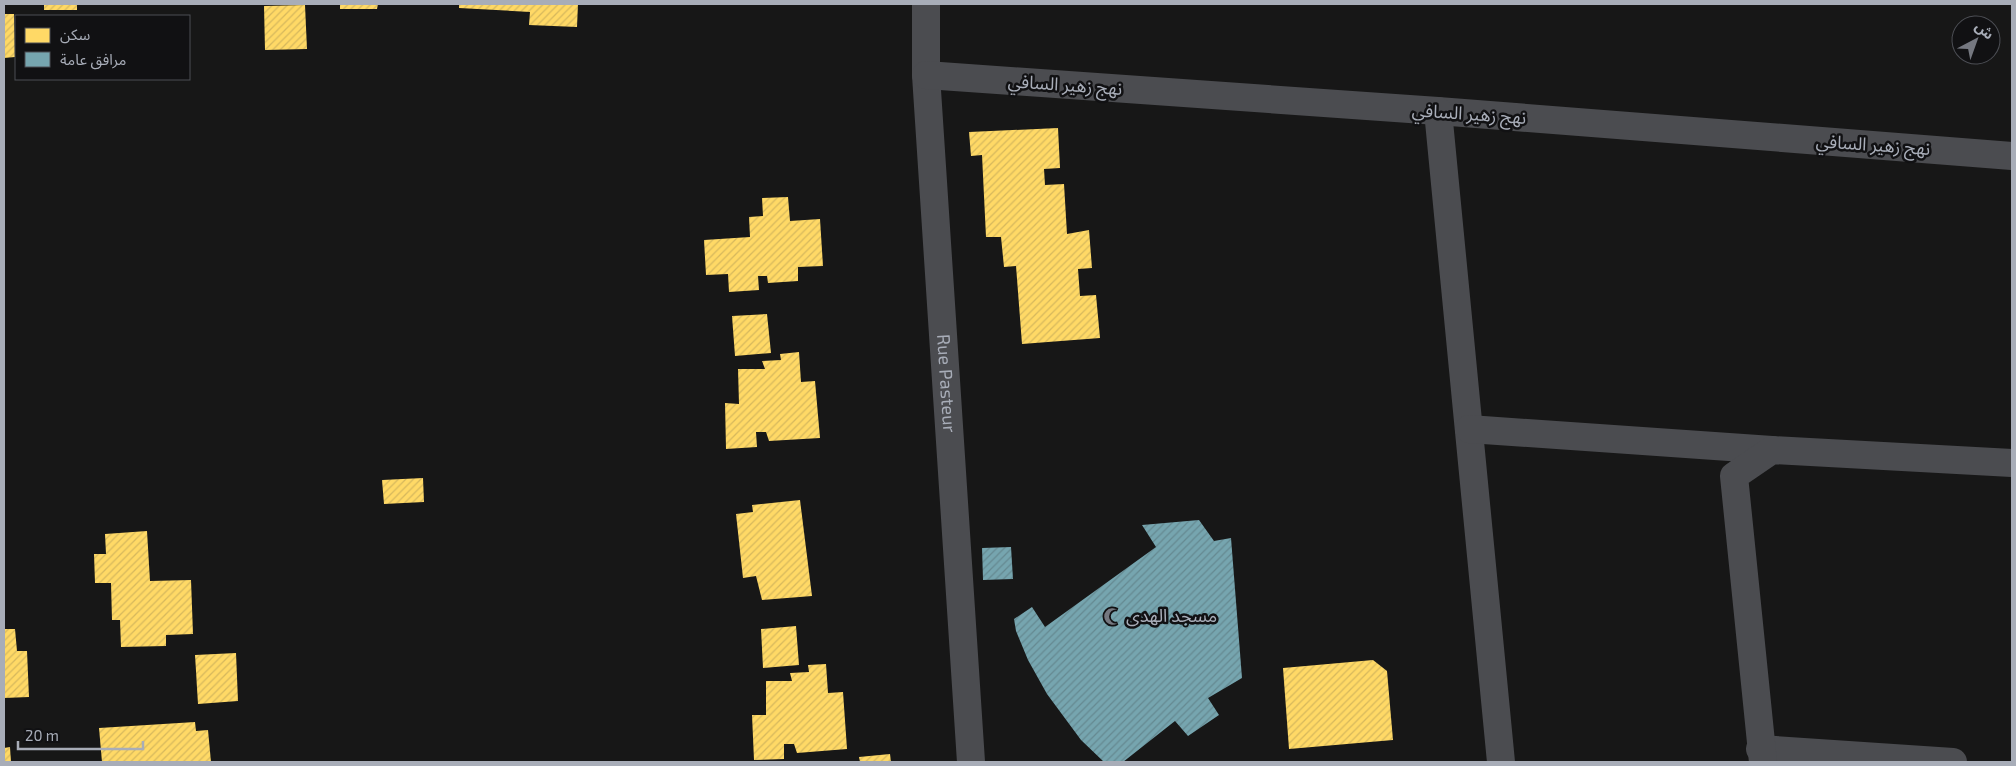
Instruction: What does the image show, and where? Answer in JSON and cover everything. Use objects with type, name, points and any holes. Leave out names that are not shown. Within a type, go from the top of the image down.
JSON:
[{"type":"street","name":"Rue Pasteur","points":[[926,4],[926,75],[971,762]]},
{"type":"street","name":"نهج زهير السافي","points":[[926,75],[2012,150]]},
{"type":"street","points":[[1438,111],[1501,762]]},
{"type":"street","points":[[1469,429],[1772,450],[2012,463]]},
{"type":"street","points":[[1772,450],[1734,476],[1761,756],[1953,762]]},
{"type":"building: سكن","points":[[44,4],[77,4],[77,10],[44,10]]},
{"type":"building: سكن","points":[[340,4],[378,4],[377,9],[340,9]]},
{"type":"building: سكن","points":[[459,4],[578,4],[577,27],[529,25],[530,12],[459,8]]},
{"type":"building: سكن","points":[[305,5],[307,49],[265,50],[264,6]]},
{"type":"building: سكن","points":[[4,14],[14,14],[15,57],[4,58]]},
{"type":"building: سكن","points":[[1058,128],[1060,168],[1044,169],[1045,185],[1064,184],[1067,234],[1089,230],[1092,268],[1078,269],[1080,296],[1096,295],[1100,338],[1022,344],[1016,266],[1004,267],[1001,237],[986,237],[982,155],[971,156],[969,132]]},
{"type":"building: سكن","points":[[788,197],[790,221],[820,219],[823,266],[798,267],[798,281],[768,283],[767,276],[758,276],[759,290],[729,292],[728,274],[706,275],[704,240],[750,237],[749,217],[763,216],[762,198]]},
{"type":"building: سكن","points":[[767,314],[771,353],[735,356],[732,316]]},
{"type":"building: سكن","points":[[799,352],[801,382],[815,381],[820,438],[769,441],[766,432],[756,432],[757,447],[726,449],[725,403],[739,404],[738,369],[765,369],[762,361],[781,360],[780,354]]},
{"type":"building: سكن","points":[[423,478],[424,502],[384,504],[382,480]]},
{"type":"building: سكن","points":[[800,500],[812,596],[762,600],[756,576],[743,578],[736,514],[753,512],[752,505]]},
{"type":"building: سكن","points":[[147,531],[150,581],[191,580],[193,634],[166,635],[166,646],[121,647],[120,620],[112,620],[111,583],[95,583],[94,554],[106,554],[105,534]]},
{"type":"building: سكن","points":[[796,626],[799,665],[763,668],[761,629]]},
{"type":"building: سكن","points":[[4,629],[15,629],[17,651],[27,651],[29,697],[4,698]]},
{"type":"building: سكن","points":[[236,653],[238,701],[198,704],[195,655]]},
{"type":"building: سكن","points":[[1373,660],[1387,671],[1393,740],[1289,749],[1283,668]]},
{"type":"building: سكن","points":[[826,664],[828,693],[843,692],[847,749],[797,753],[794,744],[784,744],[784,759],[754,760],[752,715],[766,715],[766,681],[792,681],[790,673],[809,672],[808,665]]},
{"type":"building: سكن","points":[[195,722],[196,731],[208,730],[211,762],[102,762],[99,728]]},
{"type":"building: سكن","points":[[10,747],[11,762],[4,762],[4,748]]},
{"type":"building: سكن","points":[[890,754],[891,762],[860,762],[859,757]]},
{"type":"building: مرافق عامة","name":"مسجد الهدى","points":[[1199,520],[1214,541],[1231,538],[1242,678],[1208,698],[1219,715],[1188,736],[1175,721],[1123,762],[1104,762],[1081,740],[1047,694],[1028,660],[1016,631],[1014,619],[1032,607],[1045,627],[1156,547],[1142,525]]},
{"type":"building: مرافق عامة","points":[[1011,547],[1013,579],[983,580],[982,548]]},
{"type":"place","name":"مسجد الهدى","points":[[1112,616]]}]
